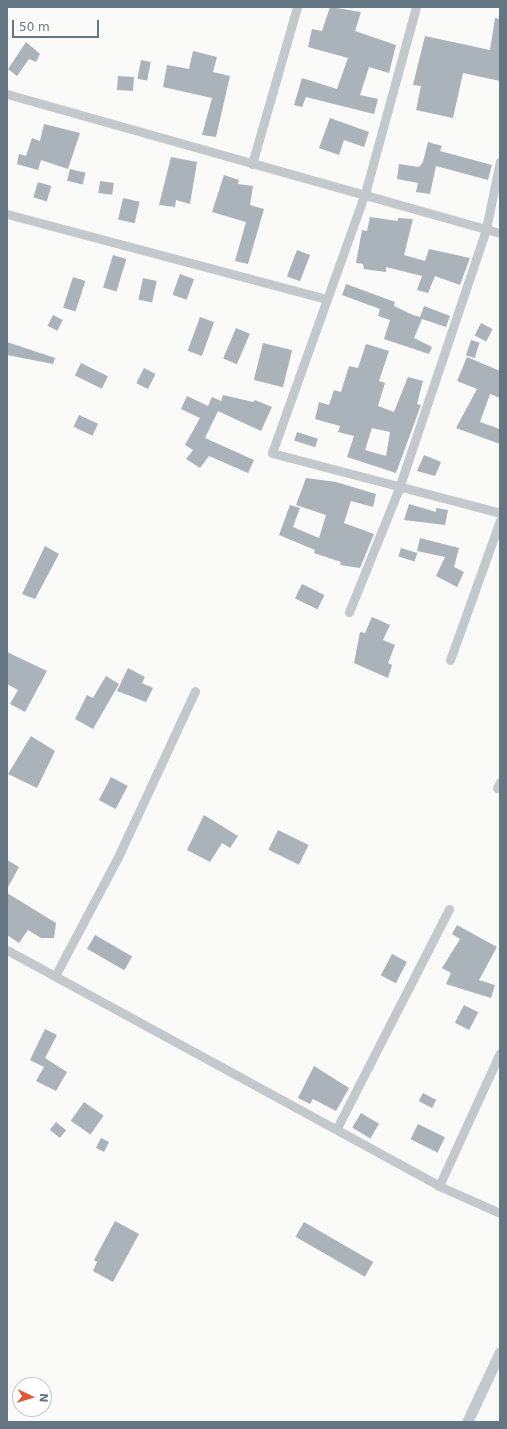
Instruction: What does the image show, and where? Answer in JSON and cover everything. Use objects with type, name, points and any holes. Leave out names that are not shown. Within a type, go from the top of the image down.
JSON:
[{"type":"street","points":[[252,164],[297,7]]},
{"type":"street","points":[[416,7],[365,193],[272,453],[399,488],[500,513]]},
{"type":"street","points":[[7,94],[252,164],[365,193],[500,233]]},
{"type":"street","points":[[349,612],[399,488],[486,229],[500,161]]},
{"type":"street","points":[[7,214],[327,299]]},
{"type":"street","points":[[450,660],[500,520]]},
{"type":"street","points":[[55,976],[118,857],[195,691]]},
{"type":"street","points":[[338,1128],[449,909]]},
{"type":"street","points":[[7,950],[338,1128],[439,1186],[500,1213]]},
{"type":"street","points":[[439,1186],[500,1053]]},
{"type":"street","points":[[467,1422],[500,1352]]},
{"type":"building","points":[[330,7],[361,12],[355,31],[396,45],[389,73],[369,67],[360,95],[378,99],[374,114],[306,97],[302,107],[294,105],[302,78],[337,89],[348,58],[308,47],[312,29],[322,31]]},
{"type":"building","points":[[495,18],[500,19],[500,81],[463,73],[453,118],[416,110],[421,86],[413,85],[425,36],[490,50]]},
{"type":"building","points":[[26,42],[40,54],[36,62],[29,59],[17,76],[8,69]]},
{"type":"building","points":[[193,51],[217,57],[213,72],[230,76],[216,137],[202,135],[212,98],[163,87],[167,65],[189,69]]},
{"type":"building","points":[[141,60],[151,62],[147,81],[137,79]]},
{"type":"building","points":[[118,76],[134,77],[133,91],[117,90]]},
{"type":"building","points":[[330,118],[369,132],[364,147],[344,140],[339,155],[319,148]]},
{"type":"building","points":[[44,124],[80,133],[68,169],[41,160],[38,170],[17,164],[19,154],[26,156],[32,138],[40,141]]},
{"type":"building","points":[[428,142],[442,146],[440,151],[492,165],[488,180],[436,166],[430,194],[416,192],[418,183],[397,179],[399,164],[419,167],[423,162]]},
{"type":"building","points":[[171,157],[197,162],[190,204],[176,200],[175,207],[159,205]]},
{"type":"building","points":[[70,169],[86,173],[83,185],[67,181]]},
{"type":"building","points":[[224,175],[239,180],[238,184],[253,186],[250,205],[264,209],[248,264],[235,261],[246,222],[212,212]]},
{"type":"building","points":[[100,181],[114,183],[112,195],[98,193]]},
{"type":"building","points":[[38,182],[51,186],[47,201],[33,197]]},
{"type":"building","points":[[123,198],[140,202],[135,223],[118,219]]},
{"type":"building","points":[[370,217],[398,221],[398,218],[413,219],[404,255],[425,261],[429,249],[470,258],[460,285],[435,276],[428,293],[417,290],[422,276],[386,267],[386,272],[364,269],[363,264],[356,263],[362,230],[367,231]]},
{"type":"building","points":[[297,250],[310,255],[300,281],[287,276]]},
{"type":"building","points":[[113,255],[126,259],[116,292],[103,288]]},
{"type":"building","points":[[180,274],[194,279],[187,300],[172,295]]},
{"type":"building","points":[[73,277],[85,281],[75,311],[63,307]]},
{"type":"building","points":[[143,278],[157,281],[152,302],[138,300]]},
{"type":"building","points":[[346,284],[395,302],[394,306],[413,315],[420,317],[424,306],[450,316],[446,327],[422,319],[414,338],[432,347],[429,354],[384,339],[390,320],[378,316],[380,309],[342,295]]},
{"type":"building","points":[[53,315],[63,320],[57,331],[48,326]]},
{"type":"building","points":[[200,317],[214,322],[202,356],[188,351]]},
{"type":"building","points":[[481,323],[493,329],[486,341],[475,335]]},
{"type":"building","points":[[236,328],[250,334],[237,364],[223,358]]},
{"type":"building","points":[[471,340],[480,343],[475,358],[466,355]]},
{"type":"building","points":[[7,342],[55,358],[53,364],[7,355]]},
{"type":"building","points":[[263,343],[292,350],[283,387],[254,380]]},
{"type":"building","points":[[366,344],[389,351],[379,381],[385,383],[378,406],[394,412],[408,377],[423,381],[417,404],[421,405],[396,473],[347,457],[354,436],[338,432],[340,426],[315,419],[319,402],[329,405],[334,390],[341,392],[349,366],[358,368]],"holes":[[[372,428],[390,432],[386,456],[365,450]]]},
{"type":"building","points":[[467,357],[500,371],[500,398],[490,394],[480,422],[500,429],[500,444],[456,428],[477,389],[457,381]]},
{"type":"building","points":[[81,363],[108,376],[102,389],[75,376]]},
{"type":"building","points":[[144,368],[156,374],[148,389],[136,383]]},
{"type":"building","points":[[223,395],[253,402],[255,400],[272,407],[261,431],[218,411],[205,438],[254,460],[248,473],[209,456],[200,468],[186,459],[193,450],[185,445],[200,418],[181,409],[187,396],[208,406],[212,397],[221,401]]},
{"type":"building","points":[[79,415],[98,424],[93,436],[74,427]]},
{"type":"building","points":[[297,432],[318,439],[315,447],[294,441]]},
{"type":"building","points":[[424,455],[441,462],[435,476],[417,471]]},
{"type":"building","points":[[306,478],[336,482],[376,494],[373,507],[351,501],[344,523],[374,534],[360,568],[340,565],[341,562],[314,553],[315,550],[279,535],[290,505],[300,508],[293,527],[319,538],[326,515],[296,505]]},
{"type":"building","points":[[409,504],[436,512],[436,508],[448,510],[445,525],[404,520]]},
{"type":"building","points":[[420,538],[459,548],[454,567],[464,572],[457,587],[436,576],[445,557],[417,551]]},
{"type":"building","points":[[45,546],[59,554],[35,599],[22,594]]},
{"type":"building","points":[[401,548],[417,553],[415,562],[398,557]]},
{"type":"building","points":[[302,584],[324,595],[317,609],[295,598]]},
{"type":"building","points":[[372,617],[390,625],[383,640],[395,645],[388,663],[392,665],[388,678],[354,663],[360,632],[365,633]]},
{"type":"building","points":[[7,652],[47,671],[25,712],[10,704],[18,690],[7,684]]},
{"type":"building","points":[[128,668],[145,677],[142,683],[153,688],[146,702],[117,691]]},
{"type":"building","points":[[106,676],[119,684],[93,729],[75,719],[87,695],[93,698]]},
{"type":"building","points":[[31,736],[55,751],[37,788],[8,774]]},
{"type":"building","points":[[111,777],[128,786],[116,809],[99,800]]},
{"type":"building","points":[[204,815],[238,836],[230,848],[222,843],[210,862],[187,850]]},
{"type":"building","points":[[278,830],[309,845],[299,865],[268,850]]},
{"type":"building","points":[[7,860],[19,867],[7,889]]},
{"type":"building","points":[[7,893],[56,923],[54,938],[41,938],[28,930],[19,943],[7,935]]},
{"type":"building","points":[[457,925],[497,947],[479,980],[495,985],[491,998],[446,984],[451,973],[442,968],[460,939],[452,934]]},
{"type":"building","points":[[95,935],[132,956],[124,970],[87,949]]},
{"type":"building","points":[[392,954],[407,962],[396,983],[381,975]]},
{"type":"building","points":[[464,1005],[478,1012],[469,1030],[455,1023]]},
{"type":"building","points":[[45,1029],[57,1035],[45,1058],[67,1072],[56,1091],[36,1081],[44,1067],[30,1060]]},
{"type":"building","points":[[314,1066],[349,1088],[336,1111],[313,1099],[310,1104],[298,1098]]},
{"type":"building","points":[[423,1093],[436,1100],[432,1108],[419,1101]]},
{"type":"building","points":[[84,1102],[104,1116],[90,1135],[71,1121]]},
{"type":"building","points":[[361,1113],[379,1124],[370,1138],[352,1128]]},
{"type":"building","points":[[56,1122],[66,1130],[60,1138],[50,1130]]},
{"type":"building","points":[[418,1124],[445,1137],[438,1152],[411,1139]]},
{"type":"building","points":[[101,1138],[109,1142],[104,1152],[96,1148]]},
{"type":"building","points":[[115,1221],[139,1234],[113,1282],[93,1271],[97,1262],[94,1260]]},
{"type":"building","points":[[304,1222],[373,1262],[365,1277],[296,1237]]}]
